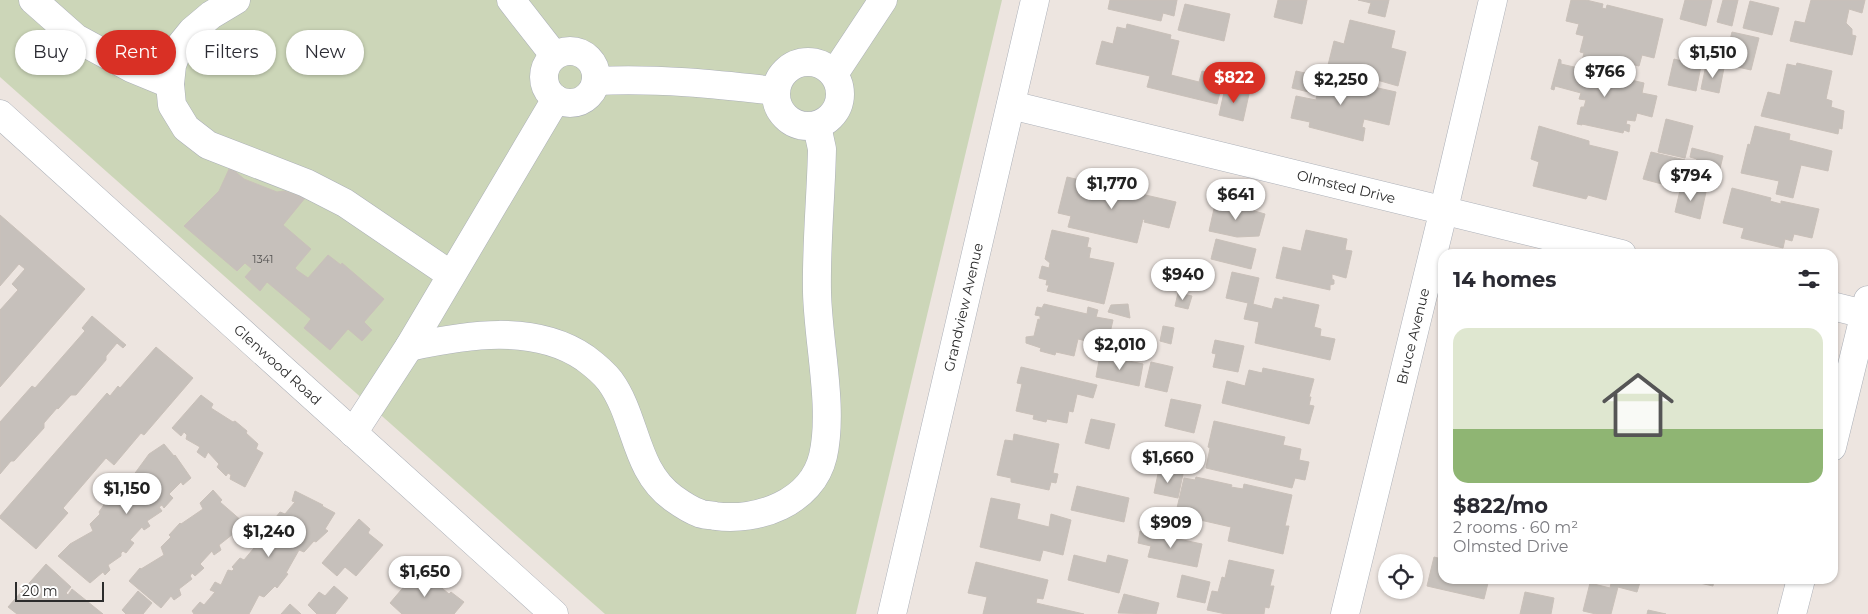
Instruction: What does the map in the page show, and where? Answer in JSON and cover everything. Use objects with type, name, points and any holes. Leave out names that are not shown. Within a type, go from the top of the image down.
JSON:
[{"type":"street","points":[[33,0],[76,38],[131,68],[170,84]]},
{"type":"street","points":[[236,0],[192,31],[179,47],[172,65],[170,84],[172,105],[186,128],[208,145],[306,183],[345,203],[450,275]]},
{"type":"street","points":[[510,0],[554,55]]},
{"type":"street","points":[[834,74],[865,30],[883,0]]},
{"type":"street","name":"Grandview Avenue","points":[[892,614],[1036,0]]},
{"type":"street","name":"Bruce Avenue","points":[[1345,614],[1444,210],[1493,0]]},
{"type":"street","points":[[575,50],[584,54],[592,61],[596,70],[596,81],[593,91],[586,98],[566,103],[556,99],[548,92],[544,83],[544,72],[554,55],[564,51],[575,50]]},
{"type":"street","points":[[812,62],[824,66],[834,74],[840,86],[841,99],[836,110],[828,120],[817,126],[804,127],[792,122],[782,114],[776,103],[775,91],[780,78],[788,68],[799,63],[812,62]]},
{"type":"street","points":[[596,81],[651,80],[775,91]]},
{"type":"street","points":[[353,433],[409,348],[450,275],[556,99]]},
{"type":"street","name":"Olmsted Drive","points":[[1011,105],[1602,249]]},
{"type":"street","name":"Glenwood Road","points":[[0,114],[554,614]]},
{"type":"street","points":[[409,348],[446,339],[488,335],[524,337],[557,343],[585,358],[610,380],[624,409],[648,472],[672,497],[700,514],[730,518],[759,515],[788,503],[811,482],[823,458],[827,428],[817,294],[822,149],[817,126]]},
{"type":"street","points":[[1838,307],[1867,310],[1838,424]]},
{"type":"street","points":[[1792,614],[1799,584]]},
{"type":"green space","points":[[0,0],[1002,0],[856,614],[605,614],[0,77]]},
{"type":"building","points":[[1110,0],[1177,0],[1174,16],[1163,13],[1161,21],[1108,9]]},
{"type":"building","points":[[1278,0],[1307,0],[1302,24],[1274,17]]},
{"type":"building","points":[[1358,0],[1389,0],[1385,17],[1368,13],[1371,3]]},
{"type":"building","points":[[1571,0],[1586,0],[1603,4],[1602,8],[1606,9],[1607,5],[1663,19],[1654,58],[1642,55],[1639,66],[1600,57],[1597,69],[1581,65],[1584,53],[1580,52],[1584,36],[1576,34],[1579,24],[1566,21]]},
{"type":"building","points":[[1685,0],[1712,0],[1706,26],[1680,19]]},
{"type":"building","points":[[1723,0],[1738,0],[1732,26],[1717,22]]},
{"type":"building","points":[[1811,0],[1865,0],[1862,13],[1849,9],[1846,23],[1852,29],[1852,35],[1856,36],[1852,55],[1790,41],[1795,21],[1805,23]]},
{"type":"building","points":[[1750,1],[1779,8],[1772,35],[1743,28]]},
{"type":"building","points":[[1185,4],[1230,14],[1224,41],[1178,30]]},
{"type":"building","points":[[1350,20],[1395,31],[1391,48],[1406,52],[1398,86],[1349,72],[1348,74],[1327,69],[1334,41],[1344,44]]},
{"type":"building","points":[[1127,24],[1171,35],[1170,39],[1179,41],[1171,75],[1199,82],[1202,71],[1224,76],[1217,104],[1147,87],[1150,76],[1096,64],[1102,41],[1113,44],[1117,27],[1126,29]]},
{"type":"building","points":[[1732,32],[1759,38],[1751,70],[1724,64]]},
{"type":"building","points":[[1559,59],[1561,64],[1644,83],[1642,93],[1657,96],[1652,117],[1637,113],[1635,121],[1627,120],[1626,124],[1630,125],[1629,132],[1624,130],[1623,133],[1577,124],[1581,107],[1584,107],[1586,100],[1579,99],[1581,93],[1555,86],[1554,90],[1551,89]]},
{"type":"building","points":[[1674,59],[1701,66],[1696,91],[1668,85]]},
{"type":"building","points":[[1797,63],[1832,71],[1826,99],[1832,101],[1831,107],[1844,111],[1842,129],[1839,128],[1838,134],[1761,116],[1768,92],[1780,95],[1787,64],[1796,66]]},
{"type":"building","points":[[1706,65],[1724,68],[1719,93],[1701,89]]},
{"type":"building","points":[[1296,71],[1323,77],[1322,80],[1348,86],[1348,83],[1396,92],[1389,125],[1364,119],[1362,127],[1365,128],[1363,141],[1309,127],[1310,122],[1291,118],[1296,96],[1316,100],[1317,94],[1292,88]]},
{"type":"building","points":[[1225,88],[1249,94],[1243,121],[1219,115]]},
{"type":"building","points":[[1666,119],[1693,126],[1685,158],[1658,152]]},
{"type":"building","points":[[1539,126],[1589,141],[1589,145],[1618,152],[1606,200],[1588,195],[1586,199],[1533,186],[1539,162],[1531,159]]},
{"type":"building","points":[[1755,126],[1790,134],[1789,140],[1832,151],[1828,171],[1801,165],[1793,198],[1776,194],[1779,181],[1741,173],[1748,144],[1750,145]]},
{"type":"building","points":[[1692,148],[1723,156],[1717,181],[1692,175],[1697,159],[1690,157]]},
{"type":"building","points":[[1651,152],[1685,160],[1677,188],[1643,179]]},
{"type":"building","points":[[230,167],[244,179],[277,192],[284,191],[305,198],[283,225],[311,249],[295,268],[298,271],[308,278],[328,255],[341,265],[342,263],[384,299],[364,322],[372,330],[362,341],[348,329],[330,350],[304,328],[311,319],[267,282],[260,291],[245,277],[252,269],[245,263],[237,271],[184,226],[219,191]]},
{"type":"building","points":[[1067,177],[1176,202],[1169,228],[1144,222],[1145,220],[1143,219],[1137,243],[1068,227],[1071,216],[1058,213]]},
{"type":"building","points":[[1681,186],[1706,192],[1700,219],[1675,212]]},
{"type":"building","points":[[1732,188],[1771,198],[1770,201],[1781,204],[1781,201],[1819,209],[1812,238],[1794,234],[1792,241],[1785,239],[1783,248],[1741,238],[1744,228],[1723,223]]},
{"type":"building","points":[[1216,200],[1265,214],[1259,236],[1237,237],[1209,231]]},
{"type":"building","points":[[0,215],[85,289],[0,387],[0,310],[18,290],[12,284],[25,269],[19,264],[0,286]]},
{"type":"building","points":[[1052,230],[1089,238],[1087,247],[1091,248],[1089,258],[1114,263],[1104,304],[1047,291],[1049,285],[1046,285],[1047,280],[1039,278],[1042,266],[1049,268],[1050,263],[1045,259]]},
{"type":"building","points":[[1306,230],[1347,239],[1345,250],[1352,251],[1346,278],[1332,274],[1334,284],[1330,285],[1330,290],[1276,278],[1283,247],[1301,251]]},
{"type":"building","points":[[1216,239],[1256,249],[1251,269],[1211,259]]},
{"type":"building","points":[[1232,272],[1259,278],[1253,304],[1272,309],[1275,298],[1283,300],[1283,297],[1319,305],[1314,327],[1321,329],[1320,336],[1335,339],[1330,360],[1255,343],[1259,322],[1244,319],[1248,303],[1226,298]]},
{"type":"building","points":[[1178,293],[1192,296],[1188,309],[1175,306]]},
{"type":"building","points":[[1044,304],[1087,314],[1088,307],[1098,310],[1096,317],[1113,320],[1107,346],[1078,339],[1074,356],[1056,352],[1055,355],[1040,351],[1041,348],[1026,343],[1026,337],[1034,336],[1038,319],[1040,320],[1040,316],[1035,315],[1037,307],[1042,308]]},
{"type":"building","points":[[1128,304],[1130,318],[1108,312],[1111,305]]},
{"type":"building","points":[[92,316],[126,345],[123,348],[117,343],[106,356],[106,360],[76,395],[71,395],[57,408],[44,423],[44,428],[0,474],[0,422],[32,386],[35,388],[85,331],[82,328]]},
{"type":"building","points":[[1163,326],[1174,328],[1171,344],[1160,341]]},
{"type":"building","points":[[1215,340],[1244,346],[1238,372],[1213,367],[1216,354],[1212,353]]},
{"type":"building","points":[[156,347],[193,378],[144,435],[141,433],[114,465],[106,458],[63,508],[68,513],[36,549],[0,516],[107,393],[110,396],[118,386],[120,388]]},
{"type":"building","points":[[1100,355],[1143,364],[1139,386],[1096,377]]},
{"type":"building","points":[[1151,362],[1173,367],[1167,392],[1145,387]]},
{"type":"building","points":[[1021,367],[1097,385],[1093,398],[1077,394],[1073,412],[1069,411],[1067,423],[1047,419],[1046,422],[1033,419],[1034,415],[1016,411],[1022,384],[1017,383]]},
{"type":"building","points":[[1263,368],[1314,379],[1309,397],[1311,397],[1309,405],[1314,406],[1309,424],[1222,403],[1227,381],[1245,386],[1249,370],[1262,373]]},
{"type":"building","points":[[201,395],[213,404],[211,408],[233,422],[235,421],[247,431],[246,433],[258,444],[256,449],[263,453],[245,487],[230,479],[231,475],[228,473],[226,476],[217,467],[219,464],[208,452],[205,458],[197,452],[200,447],[186,439],[187,435],[184,432],[181,436],[172,428]]},
{"type":"building","points":[[1171,399],[1201,405],[1194,433],[1165,426]]},
{"type":"building","points":[[1091,419],[1115,424],[1109,449],[1085,443]]},
{"type":"building","points":[[1214,421],[1285,437],[1283,445],[1301,449],[1299,460],[1309,462],[1305,480],[1295,478],[1292,488],[1206,468],[1210,448],[1208,447]]},
{"type":"building","points":[[1014,434],[1059,444],[1053,473],[1058,474],[1056,483],[1051,482],[1049,490],[1011,482],[1011,478],[997,475],[1005,440],[1013,441]]},
{"type":"building","points":[[164,444],[175,455],[191,478],[183,485],[181,482],[169,494],[173,498],[164,508],[162,505],[159,507],[162,511],[147,521],[150,526],[144,530],[142,527],[130,540],[134,543],[126,553],[123,551],[121,556],[108,565],[110,570],[105,575],[103,572],[90,583],[58,556],[70,544],[93,531],[90,524],[100,514],[99,512],[108,499],[110,500],[132,485],[130,480],[149,454]]},
{"type":"building","points":[[1159,469],[1183,474],[1178,498],[1154,493]]},
{"type":"building","points":[[1196,477],[1232,485],[1231,487],[1243,489],[1244,484],[1292,495],[1285,526],[1289,526],[1283,554],[1228,541],[1231,527],[1187,517],[1188,511],[1177,508],[1184,478],[1195,480]]},
{"type":"building","points":[[1077,486],[1129,498],[1124,522],[1071,510]]},
{"type":"building","points":[[213,490],[222,500],[220,502],[243,522],[235,531],[232,529],[233,534],[219,545],[221,550],[214,555],[212,551],[200,564],[204,568],[195,576],[192,573],[190,576],[192,579],[179,589],[181,595],[174,600],[171,596],[161,608],[129,581],[140,568],[164,555],[161,547],[171,537],[169,535],[180,523],[203,509],[200,503]]},
{"type":"building","points":[[295,491],[335,513],[325,529],[328,531],[316,542],[314,541],[304,552],[299,550],[286,573],[288,574],[277,588],[275,586],[264,597],[259,595],[249,614],[194,614],[192,611],[200,602],[204,605],[215,592],[210,590],[215,582],[221,585],[228,570],[232,571],[234,569],[232,567],[240,558],[244,560],[254,548],[251,546],[255,538],[261,540],[268,525],[272,526],[274,524],[272,522],[280,512],[285,514],[295,502],[292,501]]},
{"type":"building","points":[[991,498],[1020,504],[1017,519],[1049,527],[1051,514],[1071,520],[1063,555],[1043,550],[1040,561],[980,547]]},
{"type":"building","points":[[359,519],[370,529],[368,533],[383,545],[356,576],[345,567],[337,576],[322,563]]},
{"type":"building","points":[[1140,531],[1202,544],[1197,567],[1148,557],[1151,546],[1138,543]]},
{"type":"building","points":[[1074,555],[1106,563],[1108,555],[1128,560],[1119,593],[1068,580]]},
{"type":"building","points":[[1434,557],[1438,558],[1438,584],[1488,584],[1484,599],[1427,586]]},
{"type":"building","points":[[1229,560],[1274,570],[1270,586],[1274,586],[1269,608],[1265,607],[1264,614],[1226,614],[1207,610],[1212,591],[1218,592],[1222,577],[1225,578]]},
{"type":"building","points":[[976,562],[1048,580],[1043,599],[1037,598],[1036,603],[1084,614],[983,614],[987,597],[968,593]]},
{"type":"building","points":[[46,564],[71,587],[66,593],[68,595],[72,589],[103,614],[17,614],[8,607]]},
{"type":"building","points":[[419,569],[449,594],[451,592],[464,602],[454,614],[402,614],[390,603]]},
{"type":"building","points":[[1182,575],[1210,582],[1205,603],[1177,597]]},
{"type":"building","points":[[1590,584],[1610,588],[1611,584],[1639,584],[1637,592],[1618,587],[1611,614],[1596,614],[1583,611]]},
{"type":"building","points":[[334,586],[348,598],[335,614],[317,614],[308,605],[319,592],[325,596]]},
{"type":"building","points":[[138,591],[152,603],[143,614],[126,614],[122,610]]},
{"type":"building","points":[[1525,592],[1554,598],[1551,614],[1520,614]]},
{"type":"building","points":[[1124,594],[1159,603],[1156,614],[1118,613]]},
{"type":"building","points":[[290,604],[301,614],[281,614]]},
{"type":"building","points":[[1648,610],[1666,614],[1647,614]]}]
